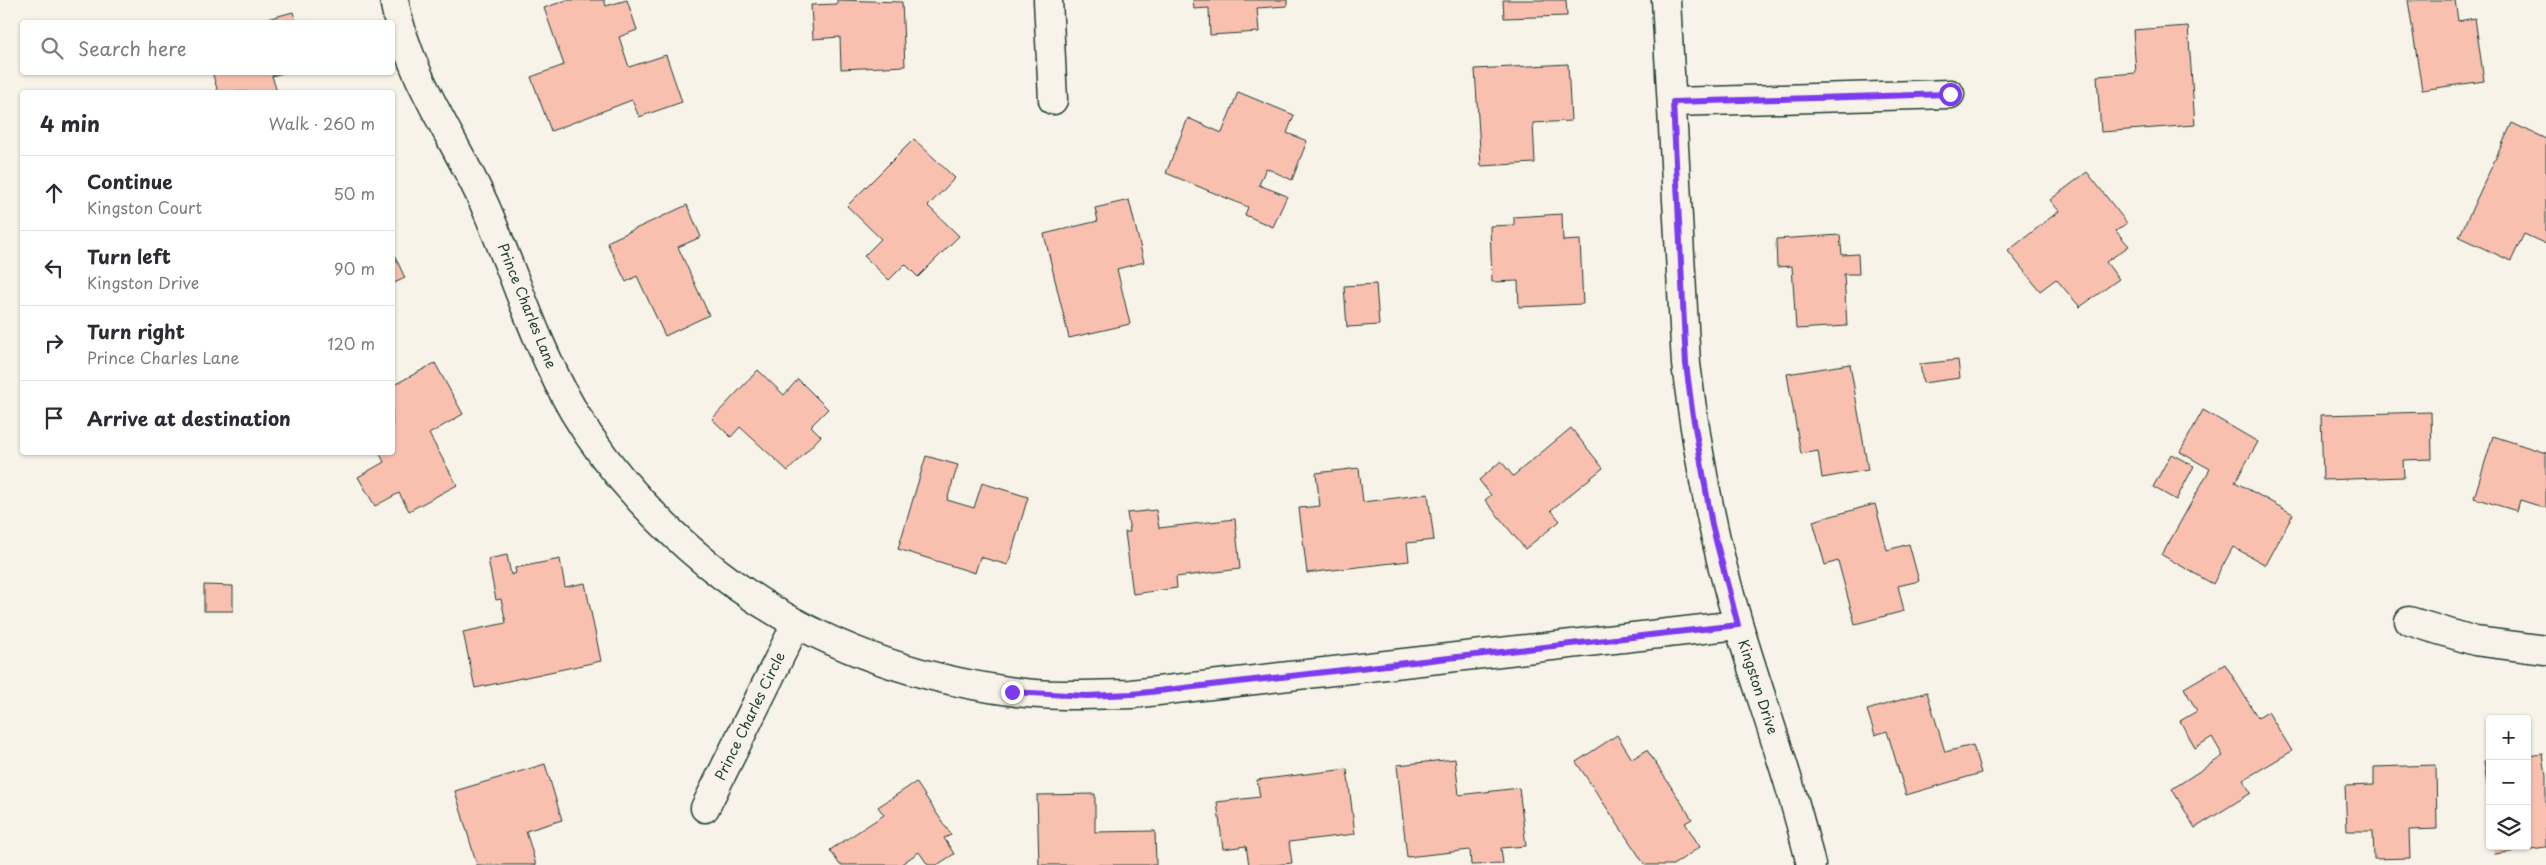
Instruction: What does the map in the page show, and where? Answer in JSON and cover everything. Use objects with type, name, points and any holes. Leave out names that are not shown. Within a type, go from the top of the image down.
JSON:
[{"type":"street","name":"Prince Charles Lane","points":[[394,0],[397,19],[415,68],[471,175],[507,257],[541,348],[575,414],[617,475],[667,530],[712,569],[772,612],[825,639],[895,666],[953,682],[1012,692],[1087,696],[1132,694],[1738,625]]},
{"type":"street","points":[[1048,0],[1053,100]]},
{"type":"street","name":"Kingston Drive","points":[[1666,0],[1686,364],[1692,410],[1712,525],[1738,625],[1802,825],[1811,865]]},
{"type":"street","points":[[1673,102],[1950,94]]},
{"type":"street","points":[[2409,621],[2475,641],[2546,650]]},
{"type":"street","name":"Prince Charles Circle","points":[[705,808],[796,624]]},
{"type":"building","points":[[567,0],[604,0],[606,6],[627,0],[637,30],[619,37],[629,67],[666,55],[682,102],[639,117],[632,100],[551,131],[531,77],[564,65],[544,8]]},
{"type":"building","points":[[837,0],[902,2],[905,66],[841,69],[840,37],[813,39],[811,5],[837,4]]},
{"type":"building","points":[[1193,0],[1287,0],[1287,6],[1257,8],[1259,32],[1210,35],[1209,8],[1194,9]]},
{"type":"building","points":[[1503,0],[1566,0],[1567,16],[1504,18]]},
{"type":"building","points":[[2408,0],[2455,0],[2458,21],[2475,18],[2484,81],[2422,90]]},
{"type":"building","points":[[293,12],[295,20],[263,20]]},
{"type":"building","points":[[2188,26],[2195,125],[2101,132],[2097,76],[2136,73],[2133,30]]},
{"type":"building","points":[[1568,64],[1571,121],[1533,123],[1535,163],[1481,166],[1475,69]]},
{"type":"building","points":[[213,75],[276,75],[272,76],[276,90],[217,90]]},
{"type":"building","points":[[1238,92],[1294,115],[1287,133],[1307,141],[1292,180],[1266,168],[1259,185],[1287,196],[1273,227],[1245,215],[1248,207],[1166,173],[1188,118],[1222,133]]},
{"type":"building","points":[[2512,123],[2546,139],[2546,244],[2524,234],[2511,261],[2459,237]]},
{"type":"building","points":[[914,139],[955,178],[928,206],[959,236],[918,277],[905,264],[889,280],[864,256],[881,239],[847,206]]},
{"type":"building","points":[[2087,172],[2127,223],[2116,231],[2129,246],[2106,262],[2119,279],[2080,307],[2056,279],[2040,291],[2008,251],[2059,211],[2050,200]]},
{"type":"building","points":[[1129,200],[1144,262],[1117,269],[1130,324],[1069,338],[1044,234],[1098,221],[1095,208]]},
{"type":"building","points":[[687,205],[701,237],[678,247],[709,315],[665,336],[637,276],[626,282],[607,242]]},
{"type":"building","points":[[1562,214],[1563,241],[1580,240],[1583,304],[1519,307],[1518,281],[1492,282],[1490,226],[1514,225],[1514,217]]},
{"type":"building","points":[[1840,235],[1842,255],[1858,254],[1859,274],[1844,274],[1847,326],[1796,329],[1792,266],[1777,267],[1776,239]]},
{"type":"building","points":[[395,256],[405,278],[395,283]]},
{"type":"building","points":[[1376,284],[1379,325],[1347,327],[1344,286]]},
{"type":"building","points":[[1958,360],[1960,378],[1923,383],[1920,364]]},
{"type":"building","points":[[435,363],[463,414],[429,434],[457,485],[409,511],[399,493],[375,506],[358,477],[384,462],[380,455],[395,455],[395,384]]},
{"type":"building","points":[[1850,364],[1868,470],[1822,478],[1818,451],[1801,454],[1787,374]]},
{"type":"building","points":[[758,370],[784,395],[798,379],[828,409],[811,426],[821,436],[788,471],[740,427],[731,437],[712,419]]},
{"type":"building","points":[[2203,410],[2258,442],[2235,482],[2293,514],[2266,565],[2233,547],[2213,584],[2162,555],[2210,469],[2180,452]]},
{"type":"building","points":[[2431,412],[2432,459],[2403,460],[2404,477],[2323,480],[2321,415]]},
{"type":"building","points":[[1571,428],[1603,468],[1551,510],[1560,521],[1525,549],[1485,500],[1491,495],[1479,480],[1501,461],[1513,476]]},
{"type":"building","points":[[2493,436],[2546,453],[2546,508],[2520,500],[2517,511],[2474,498]]},
{"type":"building","points":[[2171,454],[2194,466],[2176,500],[2153,487]]},
{"type":"building","points":[[926,456],[958,465],[947,500],[974,508],[982,483],[1028,497],[1008,565],[980,557],[975,573],[898,549]]},
{"type":"building","points":[[1359,468],[1363,502],[1428,494],[1434,540],[1407,543],[1409,561],[1307,573],[1299,508],[1320,506],[1316,473]]},
{"type":"building","points":[[1875,504],[1887,550],[1909,544],[1919,581],[1898,586],[1904,611],[1855,624],[1838,561],[1825,565],[1813,521]]},
{"type":"building","points":[[1156,510],[1159,528],[1235,519],[1240,569],[1176,577],[1177,588],[1133,594],[1125,532],[1130,532],[1127,513]]},
{"type":"building","points":[[507,555],[511,575],[516,573],[515,568],[560,559],[565,587],[585,583],[601,661],[475,688],[463,632],[506,623],[501,599],[496,600],[488,559]]},
{"type":"building","points":[[204,585],[233,586],[233,611],[204,611]]},
{"type":"building","points":[[2225,664],[2258,718],[2268,712],[2292,751],[2243,780],[2251,793],[2195,828],[2172,789],[2223,756],[2212,737],[2195,748],[2180,721],[2197,711],[2184,688]]},
{"type":"building","points":[[1927,692],[1945,752],[1973,745],[1981,773],[1906,795],[1887,731],[1875,735],[1867,710]]},
{"type":"building","points":[[1617,735],[1632,759],[1647,750],[1692,819],[1685,823],[1700,847],[1673,865],[1645,865],[1576,762]]},
{"type":"building","points":[[2543,754],[2546,775],[2546,847],[2531,849],[2531,760],[2531,756]]},
{"type":"building","points":[[1455,759],[1459,795],[1519,788],[1526,846],[1501,848],[1503,864],[1471,865],[1470,850],[1407,857],[1397,765]]},
{"type":"building","points":[[2484,761],[2486,761],[2486,777]]},
{"type":"building","points":[[545,764],[562,820],[526,831],[536,865],[477,865],[455,791]]},
{"type":"building","points":[[2436,765],[2437,829],[2409,830],[2410,858],[2374,859],[2373,831],[2347,831],[2345,786],[2374,785],[2374,767]]},
{"type":"building","points":[[1347,769],[1355,834],[1289,842],[1292,863],[1275,865],[1249,865],[1246,846],[1223,849],[1217,802],[1260,797],[1257,780]]},
{"type":"building","points":[[916,782],[951,835],[944,838],[954,854],[937,865],[928,865],[919,852],[900,865],[840,865],[830,850],[884,815],[878,807]]},
{"type":"building","points":[[1095,794],[1095,832],[1155,831],[1156,865],[1039,865],[1037,795]]},
{"type":"building","points":[[2494,850],[2524,850],[2495,854]]},
{"type":"route","points":[[1012,692],[1087,696],[1132,694],[1738,625],[1712,525],[1686,364],[1673,102],[1950,94]]}]
